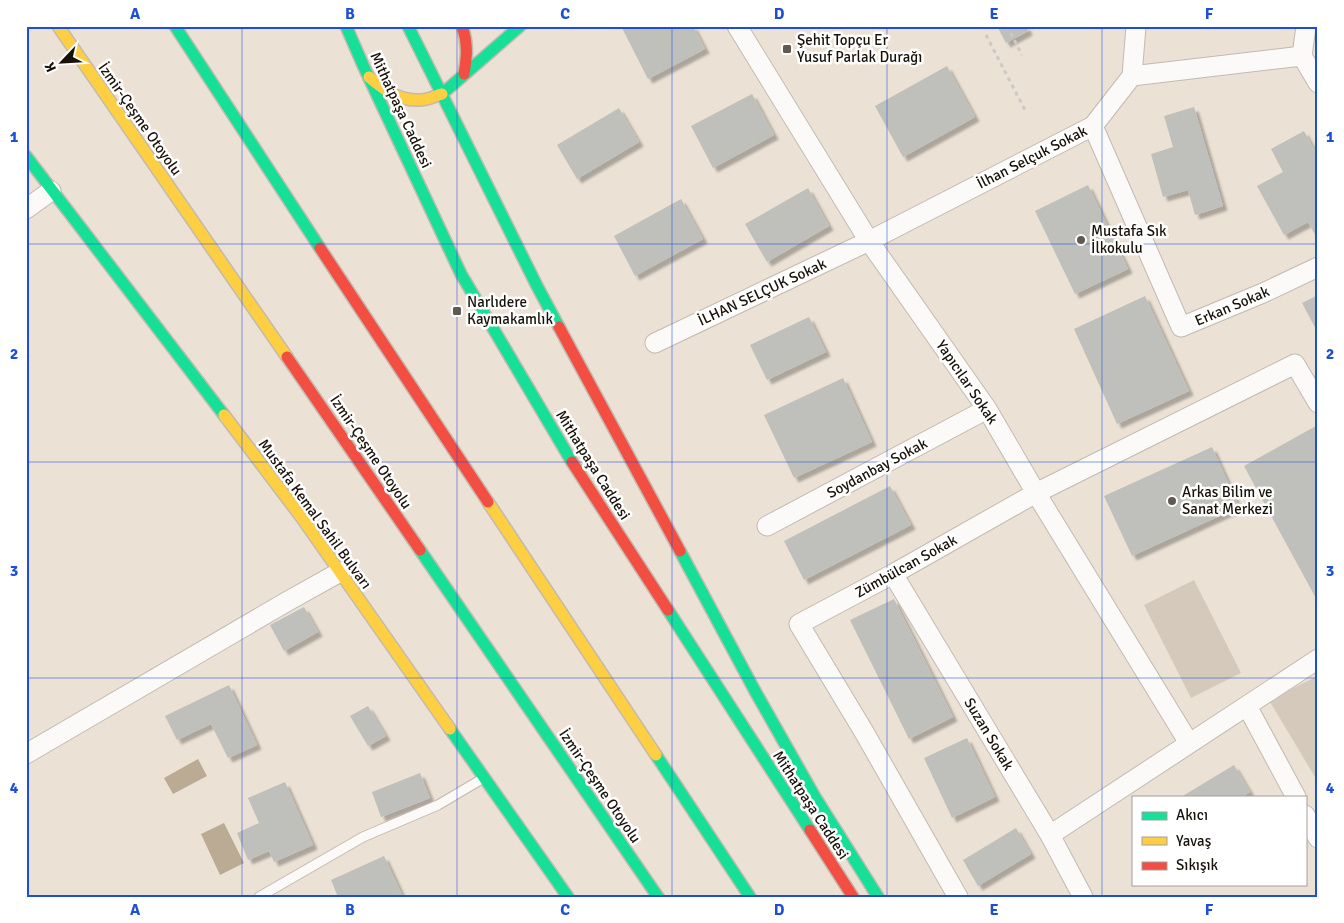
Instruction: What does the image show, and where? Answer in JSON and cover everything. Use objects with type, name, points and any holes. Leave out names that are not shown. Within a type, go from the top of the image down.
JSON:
[{"type":"main road","name":"İzmir-Çeşme Otoyolu","points":[[58,26],[658,897]]},
{"type":"main road","points":[[175,26],[352,297],[750,897]]},
{"type":"main road","name":"Mithatpaşa Caddesi","points":[[346,26],[461,274],[580,474],[853,897]]},
{"type":"main road","name":"Mithatpaşa Caddesi","points":[[408,26],[537,286],[755,691],[815,797],[878,897]]},
{"type":"main road","points":[[462,26],[467,38],[468,54],[464,74]]},
{"type":"main road","points":[[369,77],[382,89],[410,100],[426,99],[442,94],[520,26]]},
{"type":"main road","points":[[363,65],[365,40]]},
{"type":"main road","name":"Mustafa Kemal Sahil Bulvarı","points":[[26,156],[302,518],[568,897]]},
{"type":"street","name":"Yapıcılar Sokak","points":[[737,26],[869,241],[987,409],[1189,744]]},
{"type":"street","points":[[1136,26],[1132,76],[1302,56]]},
{"type":"street","points":[[1306,26],[1302,56],[1318,83]]},
{"type":"street","name":"İlhan Selçuk Sokak","points":[[869,241],[1093,126],[1132,76]]},
{"type":"street","name":"Erkan Sokak","points":[[1093,126],[1181,327],[1263,293],[1318,267]]},
{"type":"street","points":[[26,209],[52,191]]},
{"type":"street","name":"İLHAN SELÇUK Sokak","points":[[655,342],[869,241]]},
{"type":"street","name":"Zümbülcan Sokak","points":[[958,897],[864,732],[799,624],[893,574],[1036,493],[1294,364],[1318,403]]},
{"type":"street","name":"Soydanbay Sokak","points":[[767,526],[987,409]]},
{"type":"street","points":[[26,754],[340,572]]},
{"type":"street","name":"Suzan Sokak","points":[[893,574],[1050,835],[1083,897]]},
{"type":"street","points":[[1050,835],[1318,659]]},
{"type":"street","points":[[1247,706],[1295,796]]},
{"type":"street","points":[[1306,816],[1318,838]]},
{"type":"lane","points":[[259,897],[363,837],[438,805],[485,778]]},
{"type":"path","points":[[1007,26],[1022,54]]},
{"type":"path","points":[[986,35],[1025,110]]},
{"type":"shaded area","points":[[1194,580],[1241,673],[1191,698],[1144,605]]},
{"type":"shaded area","points":[[1318,676],[1318,782],[1269,700]]},
{"type":"shaded area","points":[[198,759],[207,776],[173,794],[164,778]]},
{"type":"shaded area","points":[[224,823],[244,863],[220,875],[201,834]]},
{"type":"building","points":[[621,26],[693,26],[705,49],[648,79]]},
{"type":"building","points":[[997,26],[1026,26],[1028,31],[1006,43]]},
{"type":"building","points":[[947,66],[975,117],[903,157],[875,106]]},
{"type":"building","points":[[752,94],[774,135],[713,168],[691,126]]},
{"type":"building","points":[[1194,107],[1223,206],[1195,215],[1188,190],[1163,197],[1151,154],[1173,147],[1164,116]]},
{"type":"building","points":[[619,108],[639,142],[577,179],[557,145]]},
{"type":"building","points":[[1304,131],[1318,157],[1318,240],[1308,222],[1284,235],[1257,186],[1283,172],[1271,149]]},
{"type":"building","name":"Mustafa Sık İlkokulu","points":[[1088,185],[1128,269],[1075,294],[1035,211]]},
{"type":"building","points":[[808,188],[829,226],[767,262],[745,224]]},
{"type":"building","points":[[681,199],[703,239],[635,276],[614,236]]},
{"type":"building","points":[[1318,295],[1318,333],[1302,303]]},
{"type":"building","points":[[1145,296],[1189,391],[1117,424],[1074,329]]},
{"type":"building","points":[[809,317],[826,352],[767,380],[750,345]]},
{"type":"building","points":[[843,378],[872,442],[794,478],[764,415]]},
{"type":"building","points":[[1316,426],[1318,429],[1318,602],[1244,466]]},
{"type":"building","name":"Arkas Bilim ve Sanat Merkezi","points":[[1212,447],[1239,507],[1132,556],[1104,496]]},
{"type":"building","points":[[890,486],[911,525],[804,580],[784,541]]},
{"type":"building","points":[[894,599],[953,717],[909,739],[850,620]]},
{"type":"building","points":[[304,607],[318,632],[284,651],[270,625]]},
{"type":"building","points":[[229,685],[257,745],[228,758],[211,724],[177,740],[165,716]]},
{"type":"building","points":[[368,706],[386,736],[368,746],[350,716]]},
{"type":"building","points":[[967,738],[995,797],[952,818],[924,758]]},
{"type":"building","points":[[1234,765],[1250,792],[1244,796],[1183,796]]},
{"type":"building","points":[[420,773],[430,798],[381,817],[372,792]]},
{"type":"building","points":[[285,782],[313,845],[274,862],[269,851],[248,860],[237,833],[259,823],[248,798]]},
{"type":"building","points":[[1016,828],[1031,854],[978,886],[963,860]]},
{"type":"building","points":[[384,856],[403,897],[338,897],[331,880]]},
{"type":"traffic: fast","points":[[175,26],[320,248]]},
{"type":"traffic: fast","points":[[346,26],[461,274],[572,462]]},
{"type":"traffic: fast","points":[[408,26],[559,327]]},
{"type":"traffic: fast","points":[[442,94],[520,26]]},
{"type":"traffic: fast","points":[[26,156],[224,415]]},
{"type":"traffic: fast","points":[[420,550],[658,897]]},
{"type":"traffic: fast","points":[[680,551],[755,691],[815,797],[878,897]]},
{"type":"traffic: fast","points":[[668,610],[810,830]]},
{"type":"traffic: fast","points":[[450,729],[568,897]]},
{"type":"traffic: fast","points":[[656,755],[750,897]]},
{"type":"traffic: slow","points":[[58,26],[287,357]]},
{"type":"traffic: slow","points":[[369,77],[395,95],[410,100],[429,99],[442,94]]},
{"type":"traffic: slow","points":[[224,415],[302,518],[450,729]]},
{"type":"traffic: slow","points":[[488,502],[656,755]]},
{"type":"traffic: jam","points":[[462,26],[466,50],[464,74]]},
{"type":"traffic: jam","points":[[320,248],[488,502]]},
{"type":"traffic: jam","points":[[559,327],[680,551]]},
{"type":"traffic: jam","points":[[287,357],[420,550]]},
{"type":"traffic: jam","points":[[572,462],[668,610]]},
{"type":"traffic: jam","points":[[810,830],[853,897]]},
{"type":"place","name":"Şehit Topçu Er Yusuf Parlak Durağı","points":[[787,49]]},
{"type":"place","name":"Mustafa Sık İlkokulu","points":[[1081,240]]},
{"type":"place","name":"Narlıdere Kaymakamlık","points":[[457,311]]},
{"type":"place","name":"Arkas Bilim ve Sanat Merkezi","points":[[1172,501]]}]
